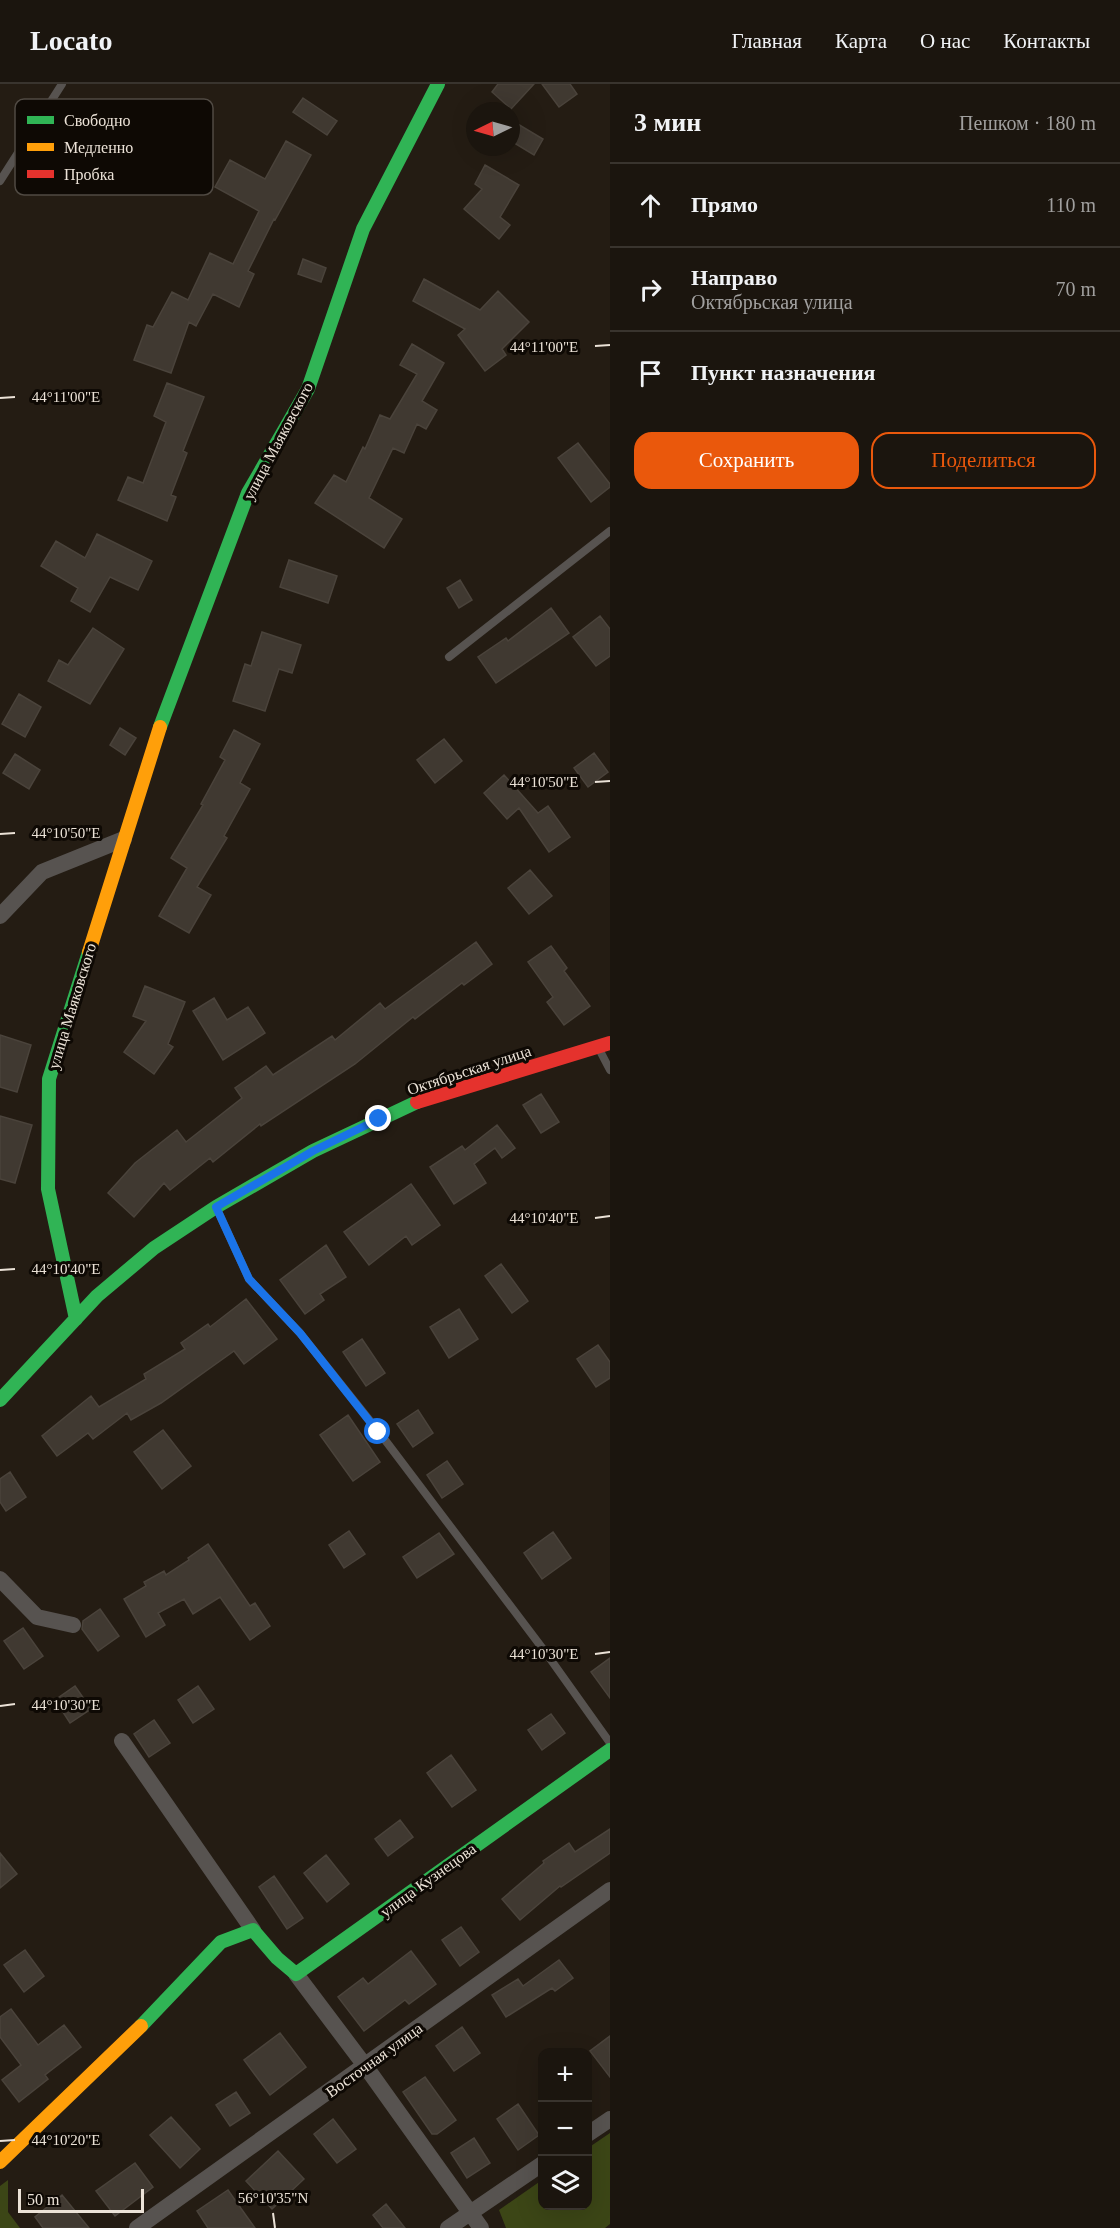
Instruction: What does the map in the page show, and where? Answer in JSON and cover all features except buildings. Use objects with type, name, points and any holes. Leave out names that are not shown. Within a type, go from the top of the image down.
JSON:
[{"type":"street","name":"улица Маяковского","points":[[76,1319],[48,1189],[49,1078],[155,740],[248,493],[308,388],[363,229],[438,84]]},
{"type":"street","points":[[0,916],[42,872],[124,839]]},
{"type":"street","name":"Октябрьская улица","points":[[0,1400],[125,1271],[154,1248],[216,1207],[313,1151],[398,1110],[462,1087],[604,1045]]},
{"type":"street","points":[[0,1579],[37,1617],[73,1625]]},
{"type":"street","points":[[122,1741],[253,1930],[277,1958],[296,1974],[482,2228]]},
{"type":"street","name":"улица Кузнецова","points":[[296,1974],[610,1750]]},
{"type":"street","name":"Восточная улица","points":[[137,2228],[366,2067],[610,1890]]},
{"type":"street","points":[[0,2162],[152,2015],[221,1942],[253,1930]]},
{"type":"street","points":[[592,2131],[610,2118]]},
{"type":"street","points":[[448,2228],[538,2167]]},
{"type":"lane","points":[[52,99],[62,84]]},
{"type":"lane","points":[[0,181],[15,158]]},
{"type":"lane","points":[[449,657],[610,531]]},
{"type":"lane","points":[[604,1045],[610,1070]]},
{"type":"lane","points":[[216,1207],[249,1279],[300,1333],[386,1442],[546,1653],[610,1743]]},
{"type":"green space","points":[[610,2133],[610,2224],[605,2228],[506,2228],[499,2210],[538,2183],[538,2210],[592,2210],[592,2145]]},
{"type":"green space","points":[[8,2180],[8,2212],[20,2228],[0,2228],[0,2186]]},
{"type":"traffic: fast","points":[[160,727],[248,493],[308,389],[363,229],[438,84]]},
{"type":"traffic: fast","points":[[76,1319],[48,1189],[49,1079],[89,952]]},
{"type":"traffic: fast","points":[[0,1400],[97,1296],[154,1248],[216,1207],[313,1151],[417,1102]]},
{"type":"traffic: fast","points":[[141,2026],[221,1942],[253,1930],[277,1958],[296,1974],[610,1750]]},
{"type":"traffic: slow","points":[[89,952],[160,727]]},
{"type":"traffic: slow","points":[[0,2162],[141,2026]]},
{"type":"traffic: jam","points":[[417,1102],[610,1043]]},
{"type":"route","points":[[378,1432],[300,1333],[249,1279],[216,1207],[313,1151],[379,1119]]}]
